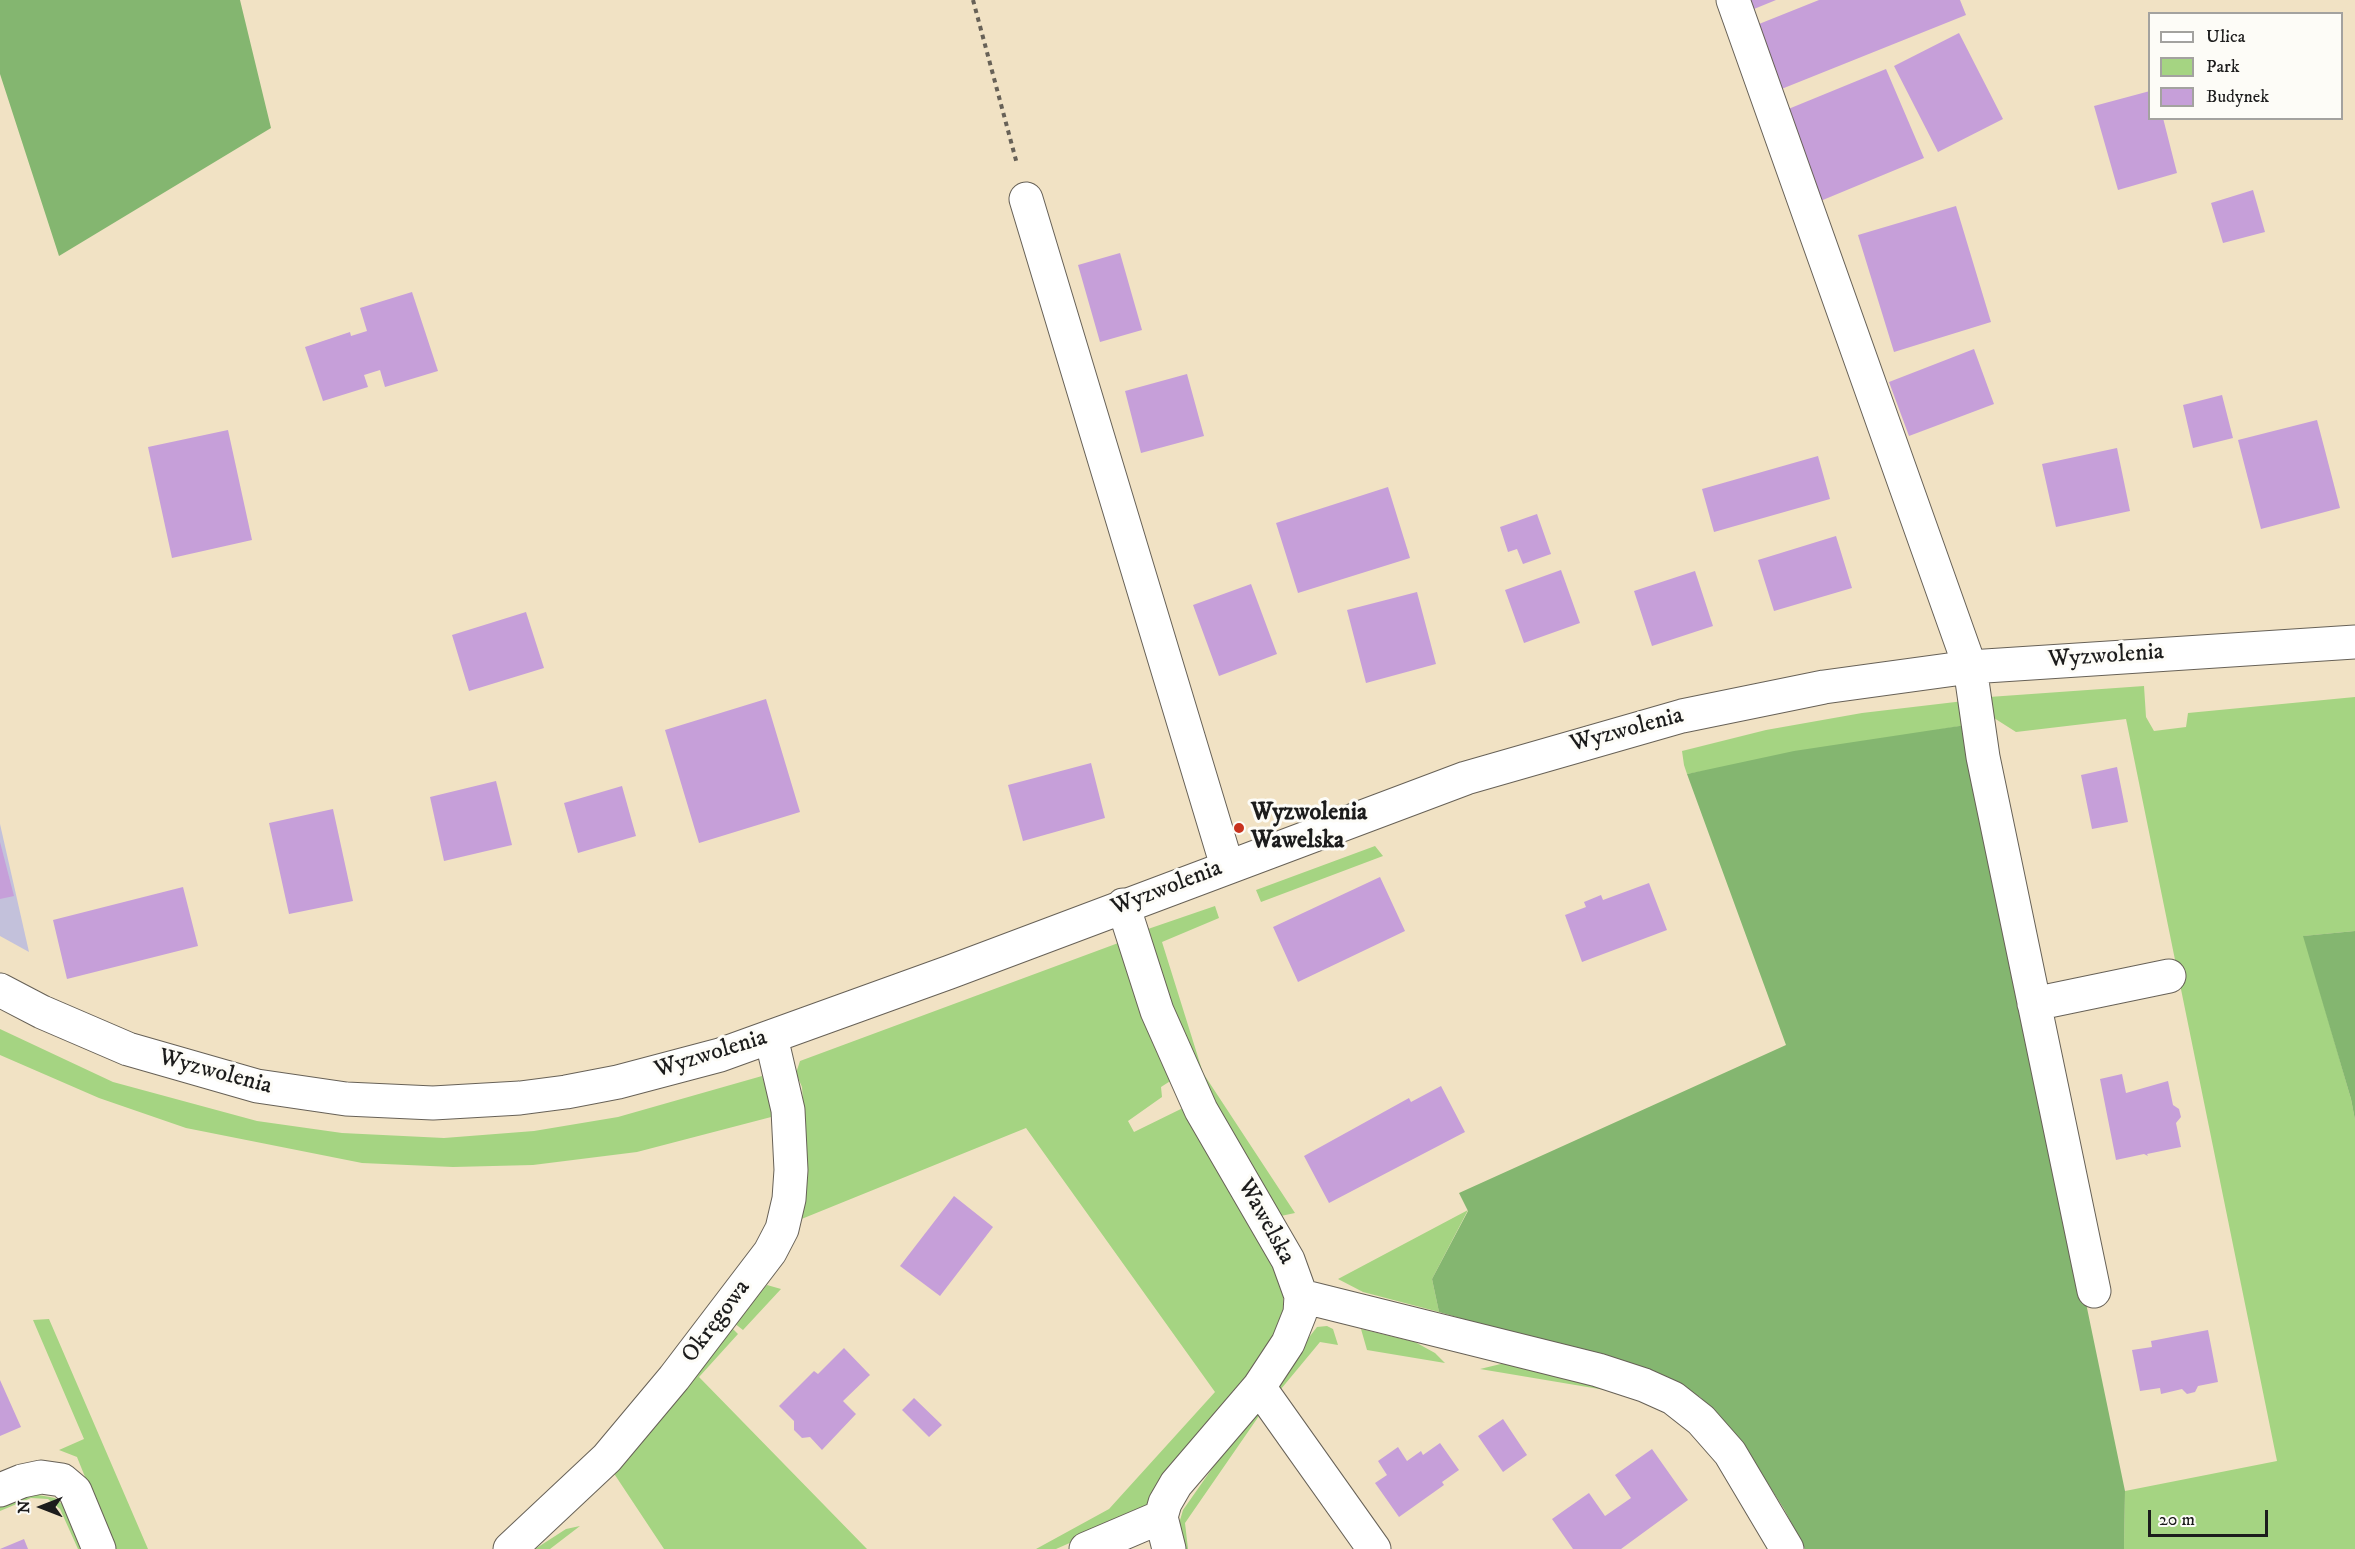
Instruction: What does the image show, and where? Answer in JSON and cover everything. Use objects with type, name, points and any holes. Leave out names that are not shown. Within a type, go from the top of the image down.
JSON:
[{"type":"street","points":[[1733,0],[1970,667],[1983,757],[2094,1291]]},
{"type":"street","points":[[1026,199],[1227,866]]},
{"type":"street","name":"Wyzwolenia","points":[[0,990],[96,1036],[169,1063],[257,1086],[302,1094],[391,1102],[476,1101],[566,1092],[675,1068],[771,1037],[1466,778],[1639,728],[1756,700],[1824,687],[1970,667],[2355,642]]},
{"type":"street","name":"Wawelska","points":[[1123,905],[1157,1011],[1201,1110],[1288,1260],[1301,1296],[1296,1326],[1259,1387],[1176,1484],[1165,1503],[1161,1517]]},
{"type":"street","points":[[2034,1004],[2169,976]]},
{"type":"street","name":"Okręgowa","points":[[510,1549],[607,1458],[674,1378],[770,1252],[782,1229],[789,1199],[791,1170],[788,1110],[771,1037]]},
{"type":"street","points":[[1301,1296],[1599,1370],[1644,1385],[1673,1398],[1701,1420],[1730,1453],[1787,1549]]},
{"type":"street","points":[[1259,1387],[1374,1549]]},
{"type":"street","points":[[0,1490],[22,1480],[41,1477],[62,1480],[75,1491],[99,1549]]},
{"type":"street","points":[[1086,1549],[1161,1517],[1169,1549]]},
{"type":"path","points":[[973,0],[1026,199]]},
{"type":"shaded area","points":[[0,824],[29,952],[0,936]]},
{"type":"green space","points":[[0,0],[240,0],[271,128],[59,256],[0,74]]},
{"type":"green space","points":[[2144,686],[2146,717],[2154,731],[2186,727],[2188,713],[2355,697],[2355,931],[2304,936],[2355,1120],[2355,1549],[2124,1549],[2125,1491],[2277,1461],[2126,719],[2016,732],[1994,718],[1989,697]]},
{"type":"green space","points":[[1964,701],[1966,725],[1687,774],[1684,765],[1682,751],[1766,730],[1862,713]]},
{"type":"green space","points":[[1966,725],[2125,1491],[2124,1549],[1805,1549],[1784,1509],[1739,1438],[1700,1397],[1658,1375],[1439,1312],[1432,1279],[1468,1211],[1459,1193],[1786,1045],[1687,774],[1794,751]]},
{"type":"green space","points":[[1375,846],[1383,856],[1261,902],[1256,890]]},
{"type":"green space","points":[[1215,906],[1219,918],[1162,942],[1203,1073],[1295,1213],[1276,1217],[1185,1053],[1148,929]]},
{"type":"green space","points":[[2355,931],[2355,1120],[2351,1099],[2303,936]]},
{"type":"green space","points":[[1121,942],[1175,1078],[1161,1087],[1162,1097],[1128,1121],[1134,1132],[1189,1105],[1282,1282],[1284,1310],[1277,1336],[1149,1508],[1056,1549],[1036,1549],[1109,1509],[1215,1392],[1026,1128],[799,1220],[804,1114],[802,1087],[796,1073],[800,1061]]},
{"type":"green space","points":[[0,1029],[113,1082],[257,1121],[342,1133],[444,1138],[534,1131],[618,1117],[762,1076],[775,1116],[637,1152],[533,1165],[453,1167],[362,1163],[186,1128],[99,1098],[0,1055]]},
{"type":"green space","points":[[1468,1210],[1432,1279],[1439,1312],[1363,1292],[1338,1279]]},
{"type":"green space","points":[[767,1285],[781,1289],[743,1330],[734,1323]]},
{"type":"green space","points":[[49,1319],[148,1549],[114,1549],[77,1457],[59,1450],[84,1439],[33,1320]]},
{"type":"green space","points":[[1327,1326],[1333,1329],[1338,1345],[1320,1342],[1281,1389],[1275,1381],[1317,1327]]},
{"type":"green space","points":[[731,1327],[738,1334],[699,1377],[867,1549],[664,1549],[613,1472]]},
{"type":"green space","points":[[1361,1329],[1415,1342],[1435,1353],[1445,1363],[1367,1350]]},
{"type":"green space","points":[[1509,1362],[1598,1382],[1643,1395],[1663,1404],[1682,1419],[1714,1451],[1757,1519],[1757,1526],[1712,1453],[1665,1410],[1629,1394],[1480,1369]]},
{"type":"green space","points":[[1256,1406],[1261,1413],[1185,1523],[1188,1549],[1179,1549],[1178,1527],[1183,1510]]},
{"type":"green space","points":[[33,1494],[55,1498],[67,1508],[84,1549],[78,1549],[60,1509],[48,1499],[31,1498],[0,1511],[0,1504]]},
{"type":"green space","points":[[580,1526],[550,1549],[535,1549],[566,1529]]},
{"type":"building","points":[[1751,0],[1776,0],[1754,9]]},
{"type":"building","points":[[1819,0],[1960,0],[1966,15],[1774,92],[1749,28]]},
{"type":"building","points":[[1959,33],[2003,119],[1938,152],[1894,66]]},
{"type":"building","points":[[1886,69],[1924,158],[1818,202],[1781,112]]},
{"type":"building","points":[[2148,92],[2148,120],[2164,120],[2177,173],[2118,190],[2094,106]]},
{"type":"building","points":[[2253,190],[2265,232],[2223,243],[2211,203]]},
{"type":"building","points":[[1956,206],[1991,322],[1894,352],[1858,235]]},
{"type":"building","points":[[1120,253],[1142,330],[1100,342],[1078,265]]},
{"type":"building","points":[[412,292],[438,371],[385,387],[380,370],[364,375],[368,387],[323,401],[305,347],[350,332],[351,336],[367,331],[360,308]]},
{"type":"building","points":[[1974,349],[1994,404],[1909,436],[1889,382]]},
{"type":"building","points":[[1187,374],[1204,436],[1141,453],[1125,391]]},
{"type":"building","points":[[2222,395],[2233,438],[2193,448],[2183,405]]},
{"type":"building","points":[[2317,420],[2340,508],[2261,529],[2238,440]]},
{"type":"building","points":[[228,430],[252,540],[172,558],[148,447]]},
{"type":"building","points":[[2117,448],[2130,511],[2056,527],[2042,464]]},
{"type":"building","points":[[1818,456],[1830,499],[1714,532],[1702,489]]},
{"type":"building","points":[[1388,487],[1410,558],[1298,593],[1276,523]]},
{"type":"building","points":[[1537,514],[1551,554],[1523,564],[1517,549],[1508,552],[1500,527]]},
{"type":"building","points":[[1836,536],[1852,588],[1774,611],[1758,560]]},
{"type":"building","points":[[1561,570],[1580,623],[1524,643],[1505,590]]},
{"type":"building","points":[[1695,571],[1713,626],[1652,646],[1634,591]]},
{"type":"building","points":[[1251,584],[1277,654],[1219,676],[1193,605]]},
{"type":"building","points":[[1417,592],[1436,664],[1366,683],[1347,610]]},
{"type":"building","points":[[526,612],[544,668],[469,691],[452,635]]},
{"type":"building","points":[[766,699],[800,812],[699,843],[665,730]]},
{"type":"building","points":[[1091,763],[1105,818],[1023,841],[1008,785]]},
{"type":"building","points":[[2117,767],[2128,822],[2092,829],[2081,775]]},
{"type":"building","points":[[496,781],[512,845],[444,861],[430,797]]},
{"type":"building","points":[[622,786],[636,836],[578,853],[564,803]]},
{"type":"building","points":[[333,809],[353,901],[289,914],[269,823]]},
{"type":"building","points":[[0,842],[14,896],[0,899]]},
{"type":"building","points":[[1380,877],[1405,931],[1298,982],[1273,927]]},
{"type":"building","points":[[1649,883],[1667,930],[1582,962],[1565,915],[1586,907],[1584,902],[1601,895],[1603,900]]},
{"type":"building","points":[[183,887],[198,946],[67,979],[53,920]]},
{"type":"building","points":[[2122,1074],[2126,1093],[2168,1081],[2173,1105],[2179,1109],[2181,1117],[2176,1123],[2181,1147],[2147,1154],[2148,1156],[2144,1154],[2116,1160],[2100,1079]]},
{"type":"building","points":[[1441,1086],[1465,1132],[1329,1203],[1304,1156],[1409,1098],[1411,1102]]},
{"type":"building","points":[[954,1196],[993,1227],[940,1296],[900,1266]]},
{"type":"building","points":[[2208,1330],[2218,1382],[2198,1386],[2195,1392],[2187,1394],[2182,1389],[2161,1394],[2160,1388],[2140,1391],[2132,1350],[2152,1347],[2151,1341]]},
{"type":"building","points":[[844,1348],[870,1375],[843,1401],[856,1414],[822,1450],[810,1437],[802,1438],[794,1430],[794,1421],[779,1406],[814,1371],[818,1374]]},
{"type":"building","points":[[0,1380],[21,1427],[0,1436]]},
{"type":"building","points":[[914,1398],[942,1425],[929,1437],[902,1410]]},
{"type":"building","points":[[1503,1419],[1527,1455],[1503,1472],[1478,1436]]},
{"type":"building","points":[[1440,1443],[1459,1470],[1442,1482],[1444,1485],[1399,1517],[1375,1483],[1387,1475],[1378,1461],[1398,1447],[1407,1461],[1421,1451],[1423,1455]]},
{"type":"building","points":[[1652,1449],[1688,1500],[1621,1549],[1573,1549],[1552,1519],[1589,1493],[1605,1516],[1631,1498],[1615,1475]]},
{"type":"building","points":[[24,1539],[28,1549],[0,1549]]},
{"type":"place","name":"Wyzwolenia Wawelska","points":[[1239,828]]}]
